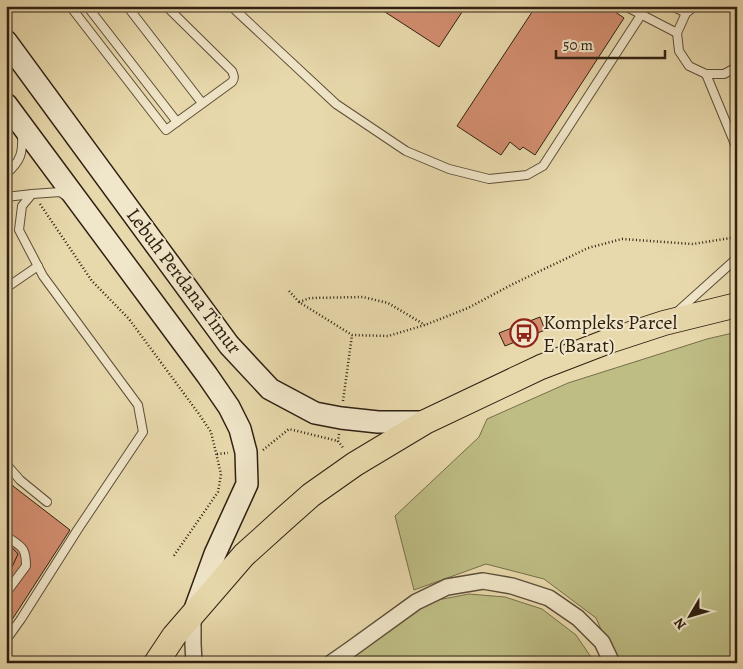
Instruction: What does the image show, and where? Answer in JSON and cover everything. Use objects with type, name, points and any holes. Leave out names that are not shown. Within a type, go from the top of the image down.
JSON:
[{"type":"main road","name":"Lebuh Perdana Timur","points":[[6,41],[229,345],[270,389],[315,413],[378,422],[425,422]]},
{"type":"main road","name":"Lebuh Perdana Timur","points":[[6,104],[207,375],[240,428],[246,452],[247,484],[215,554],[193,614]]},
{"type":"main road","points":[[156,663],[174,636],[244,556],[311,495],[355,464],[425,422],[540,367],[664,323],[737,305]]},
{"type":"street","points":[[332,663],[416,602],[447,587],[482,581],[512,586],[549,598],[578,618],[602,642],[612,663]]},
{"type":"street","points":[[193,614],[194,663]]},
{"type":"lane","points":[[70,6],[166,130],[234,79],[232,71],[166,6]]},
{"type":"lane","points":[[87,6],[177,122]]},
{"type":"lane","points":[[127,6],[202,103]]},
{"type":"lane","points":[[231,6],[336,104],[406,151],[449,169],[488,179],[527,175],[543,166],[641,15]]},
{"type":"lane","points":[[625,6],[677,33]]},
{"type":"lane","points":[[672,6],[686,13]]},
{"type":"lane","points":[[695,6],[686,13],[677,33],[679,51],[689,66],[706,74],[724,74],[737,67]]},
{"type":"lane","points":[[729,6],[737,10]]},
{"type":"lane","points":[[706,74],[737,149]]},
{"type":"lane","points":[[6,174],[14,167],[21,156],[22,124]]},
{"type":"lane","points":[[6,197],[60,192],[84,209]]},
{"type":"lane","points":[[6,640],[143,432],[138,405],[43,276],[19,230],[22,206],[32,194]]},
{"type":"lane","points":[[664,323],[737,258]]},
{"type":"lane","points":[[6,288],[38,266]]},
{"type":"lane","points":[[6,464],[20,480],[47,502]]},
{"type":"lane","points":[[6,536],[25,551],[26,566],[6,593]]},
{"type":"path","points":[[32,194],[92,281],[129,318],[211,432],[221,474],[218,492],[173,557]]},
{"type":"path","points":[[289,292],[299,302],[352,335],[388,336],[425,325],[468,308],[588,248],[622,239],[693,244],[737,237]]},
{"type":"path","points":[[299,302],[310,298],[363,297],[388,303],[425,325]]},
{"type":"path","points":[[217,454],[261,451],[289,429],[338,441]]},
{"type":"shaded area","points":[[737,332],[737,663],[616,663],[596,618],[544,579],[486,564],[414,590],[395,516],[479,437],[487,419],[568,383],[707,339]]},
{"type":"shaded area","points":[[469,594],[505,597],[542,609],[576,635],[595,663],[345,663],[427,602]]},
{"type":"building","points":[[384,6],[466,6],[439,47],[382,10]]},
{"type":"building","points":[[536,6],[607,6],[624,18],[535,155],[523,147],[520,150],[510,142],[501,155],[457,126]]},
{"type":"building","points":[[540,317],[545,330],[505,346],[499,333]]},
{"type":"building","points":[[6,477],[13,486],[70,530],[6,629]]},
{"type":"building","points":[[6,541],[18,554],[6,580]]},
{"type":"place","name":"Kompleks Parcel E (Barat)","points":[[524,333]]}]
